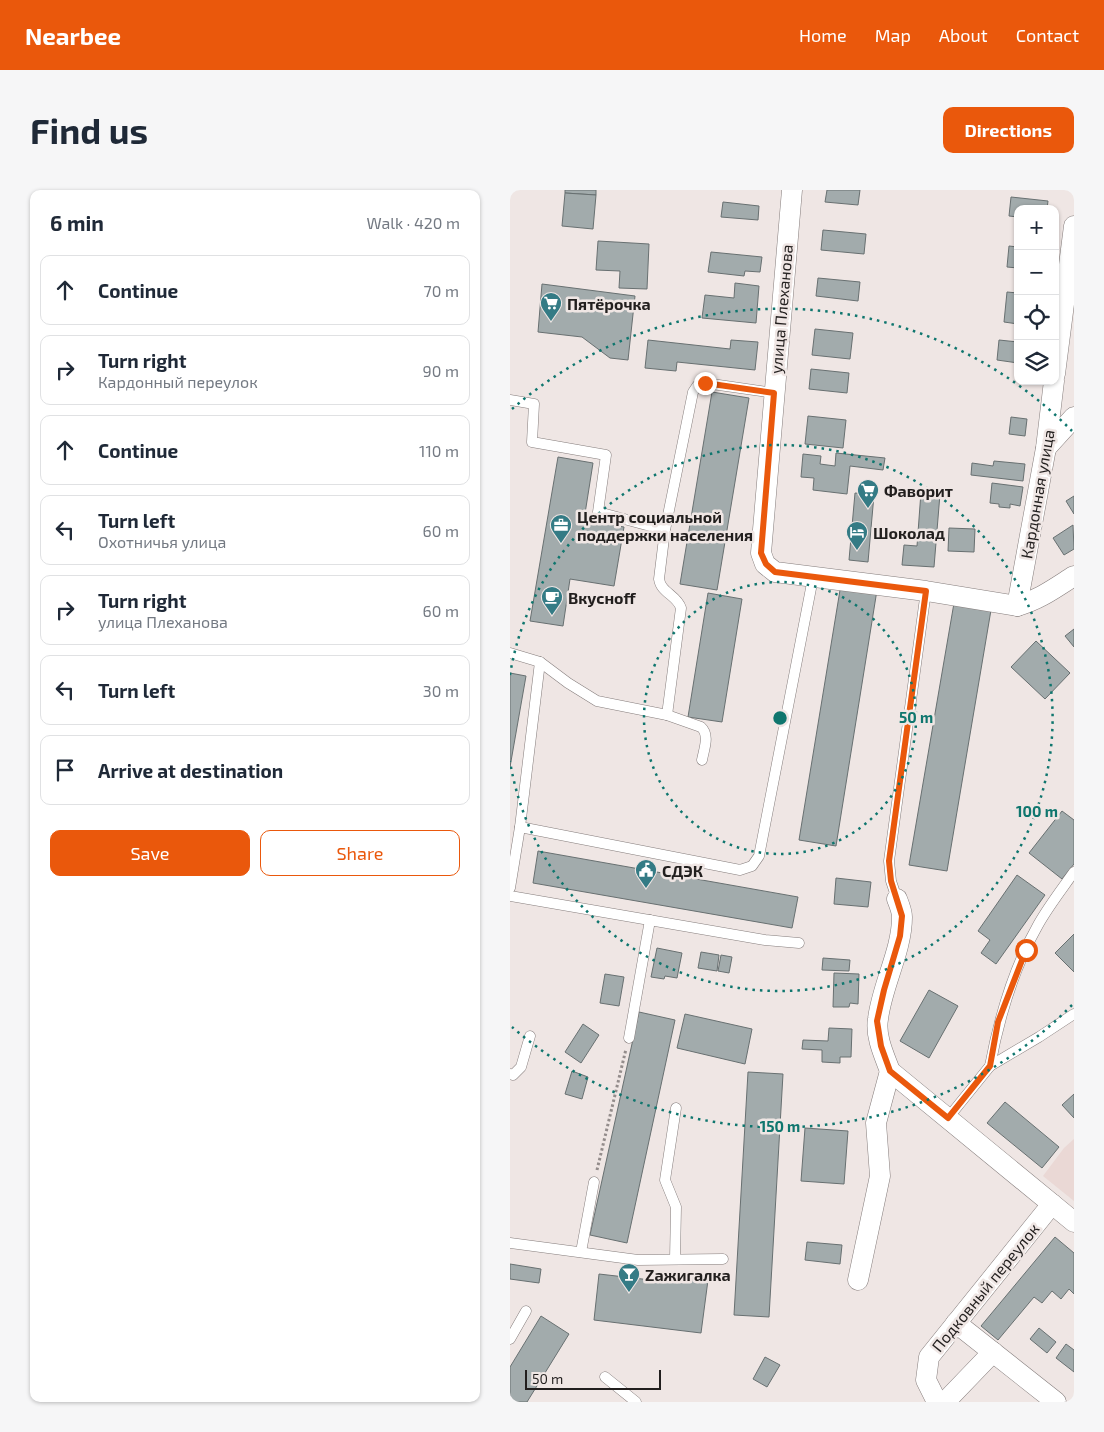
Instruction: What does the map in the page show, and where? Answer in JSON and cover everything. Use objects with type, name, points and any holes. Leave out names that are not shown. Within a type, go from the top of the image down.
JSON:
[{"type":"street","name":"улица Плеханова","points":[[792,190],[761,553],[766,564],[775,572],[813,578]]},
{"type":"street","points":[[1059,343],[1074,226]]},
{"type":"street","name":"Кардонная улица","points":[[1017,606],[1046,448],[1054,385]]},
{"type":"street","points":[[1046,448],[1074,417]]},
{"type":"street","points":[[813,578],[926,591],[1017,606],[1046,595],[1074,576]]},
{"type":"street","points":[[897,899],[902,916],[900,936],[877,1021],[881,1046],[890,1071],[1074,1222]]},
{"type":"street","points":[[858,1280],[880,1176],[876,1123],[890,1071]]},
{"type":"street","name":"Подковный переулок","points":[[937,1402],[926,1380],[929,1357],[1052,1204]]},
{"type":"street","points":[[956,1324],[1056,1402]]},
{"type":"street","points":[[945,1402],[993,1352]]},
{"type":"lane","points":[[667,715],[681,608],[677,599],[663,589],[660,584],[665,530],[693,392],[697,386],[705,383],[774,393]]},
{"type":"lane","points":[[510,400],[534,404],[532,442],[606,455],[598,512],[665,530]]},
{"type":"lane","points":[[520,827],[740,870],[752,866],[759,856],[813,578]]},
{"type":"lane","points":[[897,899],[891,881],[889,861],[926,591]]},
{"type":"lane","points":[[510,653],[540,662],[568,683],[598,701],[667,715],[701,727],[705,730],[706,735],[702,760]]},
{"type":"lane","points":[[510,888],[520,827],[540,662]]},
{"type":"lane","points":[[990,1066],[998,1022],[1026,950],[1038,926],[1074,872]]},
{"type":"lane","points":[[510,896],[765,940],[799,943]]},
{"type":"lane","points":[[629,1038],[650,920]]},
{"type":"lane","points":[[948,1118],[990,1066],[1074,1014]]},
{"type":"lane","points":[[510,1074],[513,1075],[521,1067],[530,1036]]},
{"type":"lane","points":[[675,1259],[676,1207],[665,1180],[676,1108]]},
{"type":"lane","points":[[581,1252],[594,1182]]},
{"type":"lane","points":[[510,1243],[638,1260],[723,1259]]},
{"type":"lane","points":[[510,1339],[526,1311]]},
{"type":"lane","points":[[605,1377],[636,1402]]},
{"type":"path","points":[[594,1182],[629,1038]]},
{"type":"shaded area","points":[[1074,1139],[1074,1201],[1043,1176],[1064,1148]]},
{"type":"building","points":[[565,190],[596,190],[596,195],[565,193]]},
{"type":"building","points":[[827,190],[860,190],[858,205],[825,202]]},
{"type":"building","points":[[565,193],[596,195],[593,229],[562,226]]},
{"type":"building","points":[[1011,197],[1048,201],[1048,205],[1014,205],[1014,217],[1009,216]]},
{"type":"building","points":[[723,202],[759,206],[758,220],[721,217]]},
{"type":"building","points":[[823,230],[866,234],[864,254],[821,250]]},
{"type":"building","points":[[598,241],[649,244],[647,289],[619,288],[620,271],[596,270]]},
{"type":"building","points":[[1009,246],[1014,247],[1014,268],[1007,267]]},
{"type":"building","points":[[711,252],[762,257],[760,272],[745,271],[744,276],[708,272]]},
{"type":"building","points":[[818,278],[860,282],[858,301],[816,296]]},
{"type":"building","points":[[735,283],[759,286],[756,323],[702,318],[705,295],[734,298]]},
{"type":"building","points":[[542,284],[635,296],[628,360],[610,358],[582,337],[538,332]]},
{"type":"building","points":[[1007,292],[1014,293],[1014,323],[1004,322]]},
{"type":"building","points":[[815,329],[853,333],[850,359],[812,355]]},
{"type":"building","points":[[648,340],[730,349],[731,340],[758,342],[755,370],[677,362],[676,371],[645,368]]},
{"type":"building","points":[[999,340],[1014,342],[1014,362],[997,360]]},
{"type":"building","points":[[811,369],[849,373],[847,393],[809,389]]},
{"type":"building","points":[[712,392],[749,398],[717,590],[680,584]]},
{"type":"building","points":[[808,416],[846,420],[843,448],[805,444]]},
{"type":"building","points":[[1011,417],[1027,419],[1025,436],[1009,434]]},
{"type":"building","points":[[836,453],[885,458],[883,470],[850,466],[847,494],[813,490],[814,478],[801,477],[803,454],[821,456],[820,464],[835,466]]},
{"type":"building","points":[[558,457],[593,463],[584,520],[624,527],[614,586],[570,579],[563,626],[530,621]]},
{"type":"building","points":[[994,461],[1025,464],[1023,481],[971,475],[972,463],[993,466]]},
{"type":"building","points":[[992,483],[1023,487],[1020,506],[1010,504],[1010,508],[999,507],[999,504],[990,503]]},
{"type":"building","points":[[921,492],[940,494],[934,567],[902,565],[904,545],[917,546]]},
{"type":"building","points":[[855,493],[874,495],[868,562],[849,560]]},
{"type":"building","points":[[1074,496],[1074,514],[1066,501]]},
{"type":"building","points":[[1073,525],[1074,549],[1064,555],[1053,538]]},
{"type":"building","points":[[949,528],[975,529],[974,552],[948,551]]},
{"type":"building","points":[[841,584],[877,590],[836,846],[799,840]]},
{"type":"building","points":[[708,593],[742,599],[722,722],[688,717]]},
{"type":"building","points":[[954,603],[991,610],[947,871],[909,865]]},
{"type":"building","points":[[1074,629],[1074,647],[1065,636]]},
{"type":"building","points":[[1036,641],[1070,673],[1045,699],[1011,667]]},
{"type":"building","points":[[510,673],[526,676],[510,767]]},
{"type":"building","points":[[1062,811],[1074,820],[1074,864],[1062,879],[1029,853]]},
{"type":"building","points":[[538,851],[798,897],[792,928],[533,883]]},
{"type":"building","points":[[1017,875],[1045,895],[996,964],[981,953],[990,940],[978,931]]},
{"type":"building","points":[[836,878],[871,882],[868,907],[834,904]]},
{"type":"building","points":[[1074,934],[1074,972],[1055,953]]},
{"type":"building","points":[[657,948],[682,953],[677,978],[665,976],[664,979],[651,977]]},
{"type":"building","points":[[701,952],[719,955],[717,971],[698,968]]},
{"type":"building","points":[[721,955],[732,957],[729,973],[718,971]]},
{"type":"building","points":[[823,958],[850,960],[849,971],[822,970]]},
{"type":"building","points":[[834,973],[859,974],[858,1004],[850,1003],[849,1007],[833,1007]]},
{"type":"building","points":[[605,974],[624,977],[619,1006],[600,1003]]},
{"type":"building","points":[[929,990],[958,1006],[929,1058],[900,1041]]},
{"type":"building","points":[[639,1012],[675,1020],[627,1243],[590,1235]]},
{"type":"building","points":[[685,1014],[752,1029],[745,1064],[677,1048]]},
{"type":"building","points":[[583,1024],[599,1035],[581,1063],[565,1052]]},
{"type":"building","points":[[829,1028],[852,1029],[851,1057],[840,1057],[840,1063],[822,1062],[822,1050],[802,1049],[803,1040],[828,1041]]},
{"type":"building","points":[[572,1071],[588,1077],[582,1099],[565,1094]]},
{"type":"building","points":[[748,1072],[783,1074],[769,1317],[734,1315]]},
{"type":"building","points":[[1074,1094],[1074,1118],[1062,1105]]},
{"type":"building","points":[[1005,1102],[1059,1147],[1042,1168],[987,1123]]},
{"type":"building","points":[[805,1128],[848,1131],[844,1184],[801,1181]]},
{"type":"building","points":[[1055,1237],[1074,1253],[1074,1294],[1069,1289],[1061,1299],[1052,1291],[1042,1303],[1034,1297],[998,1340],[981,1326]]},
{"type":"building","points":[[807,1242],[842,1245],[840,1264],[805,1260]]},
{"type":"building","points":[[510,1264],[541,1269],[539,1283],[510,1279]]},
{"type":"building","points":[[599,1274],[668,1282],[669,1275],[708,1280],[701,1333],[594,1320]]},
{"type":"building","points":[[541,1316],[569,1334],[527,1402],[510,1402],[510,1367]]},
{"type":"building","points":[[1039,1328],[1056,1342],[1047,1353],[1030,1339]]},
{"type":"building","points":[[1066,1344],[1074,1350],[1074,1372],[1056,1358]]},
{"type":"building","points":[[765,1357],[780,1365],[767,1387],[753,1379]]},
{"type":"place","name":"Пятёрочка","points":[[551,322]]},
{"type":"place","name":"Фаворит","points":[[868,509]]},
{"type":"place","name":"Центр социальной поддержки населения","points":[[561,544]]},
{"type":"place","name":"Шоколад","points":[[857,551]]},
{"type":"place","name":"Вкусноff","points":[[552,616]]},
{"type":"place","name":"СДЭК","points":[[646,889]]},
{"type":"place","name":"Zажигалка","points":[[629,1293]]},
{"type":"route","points":[[705,383],[774,393],[761,553],[766,564],[775,572],[926,591],[889,861],[891,881],[902,916],[900,936],[877,1021],[881,1046],[890,1071],[948,1118],[990,1066],[998,1022],[1026,950]]}]
